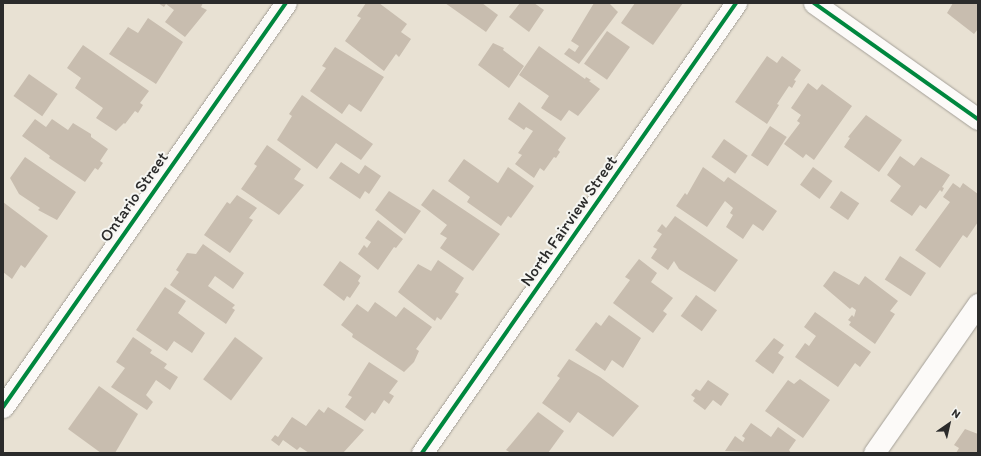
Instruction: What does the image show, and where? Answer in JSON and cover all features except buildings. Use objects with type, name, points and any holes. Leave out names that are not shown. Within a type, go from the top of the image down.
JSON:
[{"type":"street","name":"Ontario Street","points":[[3,407],[286,3]]},
{"type":"street","name":"North Fairview Street","points":[[422,453],[736,3]]},
{"type":"street","points":[[814,3],[978,119]]},
{"type":"street","points":[[874,453],[978,304]]},
{"type":"cycle path","points":[[3,407],[286,3]]},
{"type":"cycle path","points":[[422,453],[736,3]]},
{"type":"cycle path","points":[[814,3],[978,119]]}]
